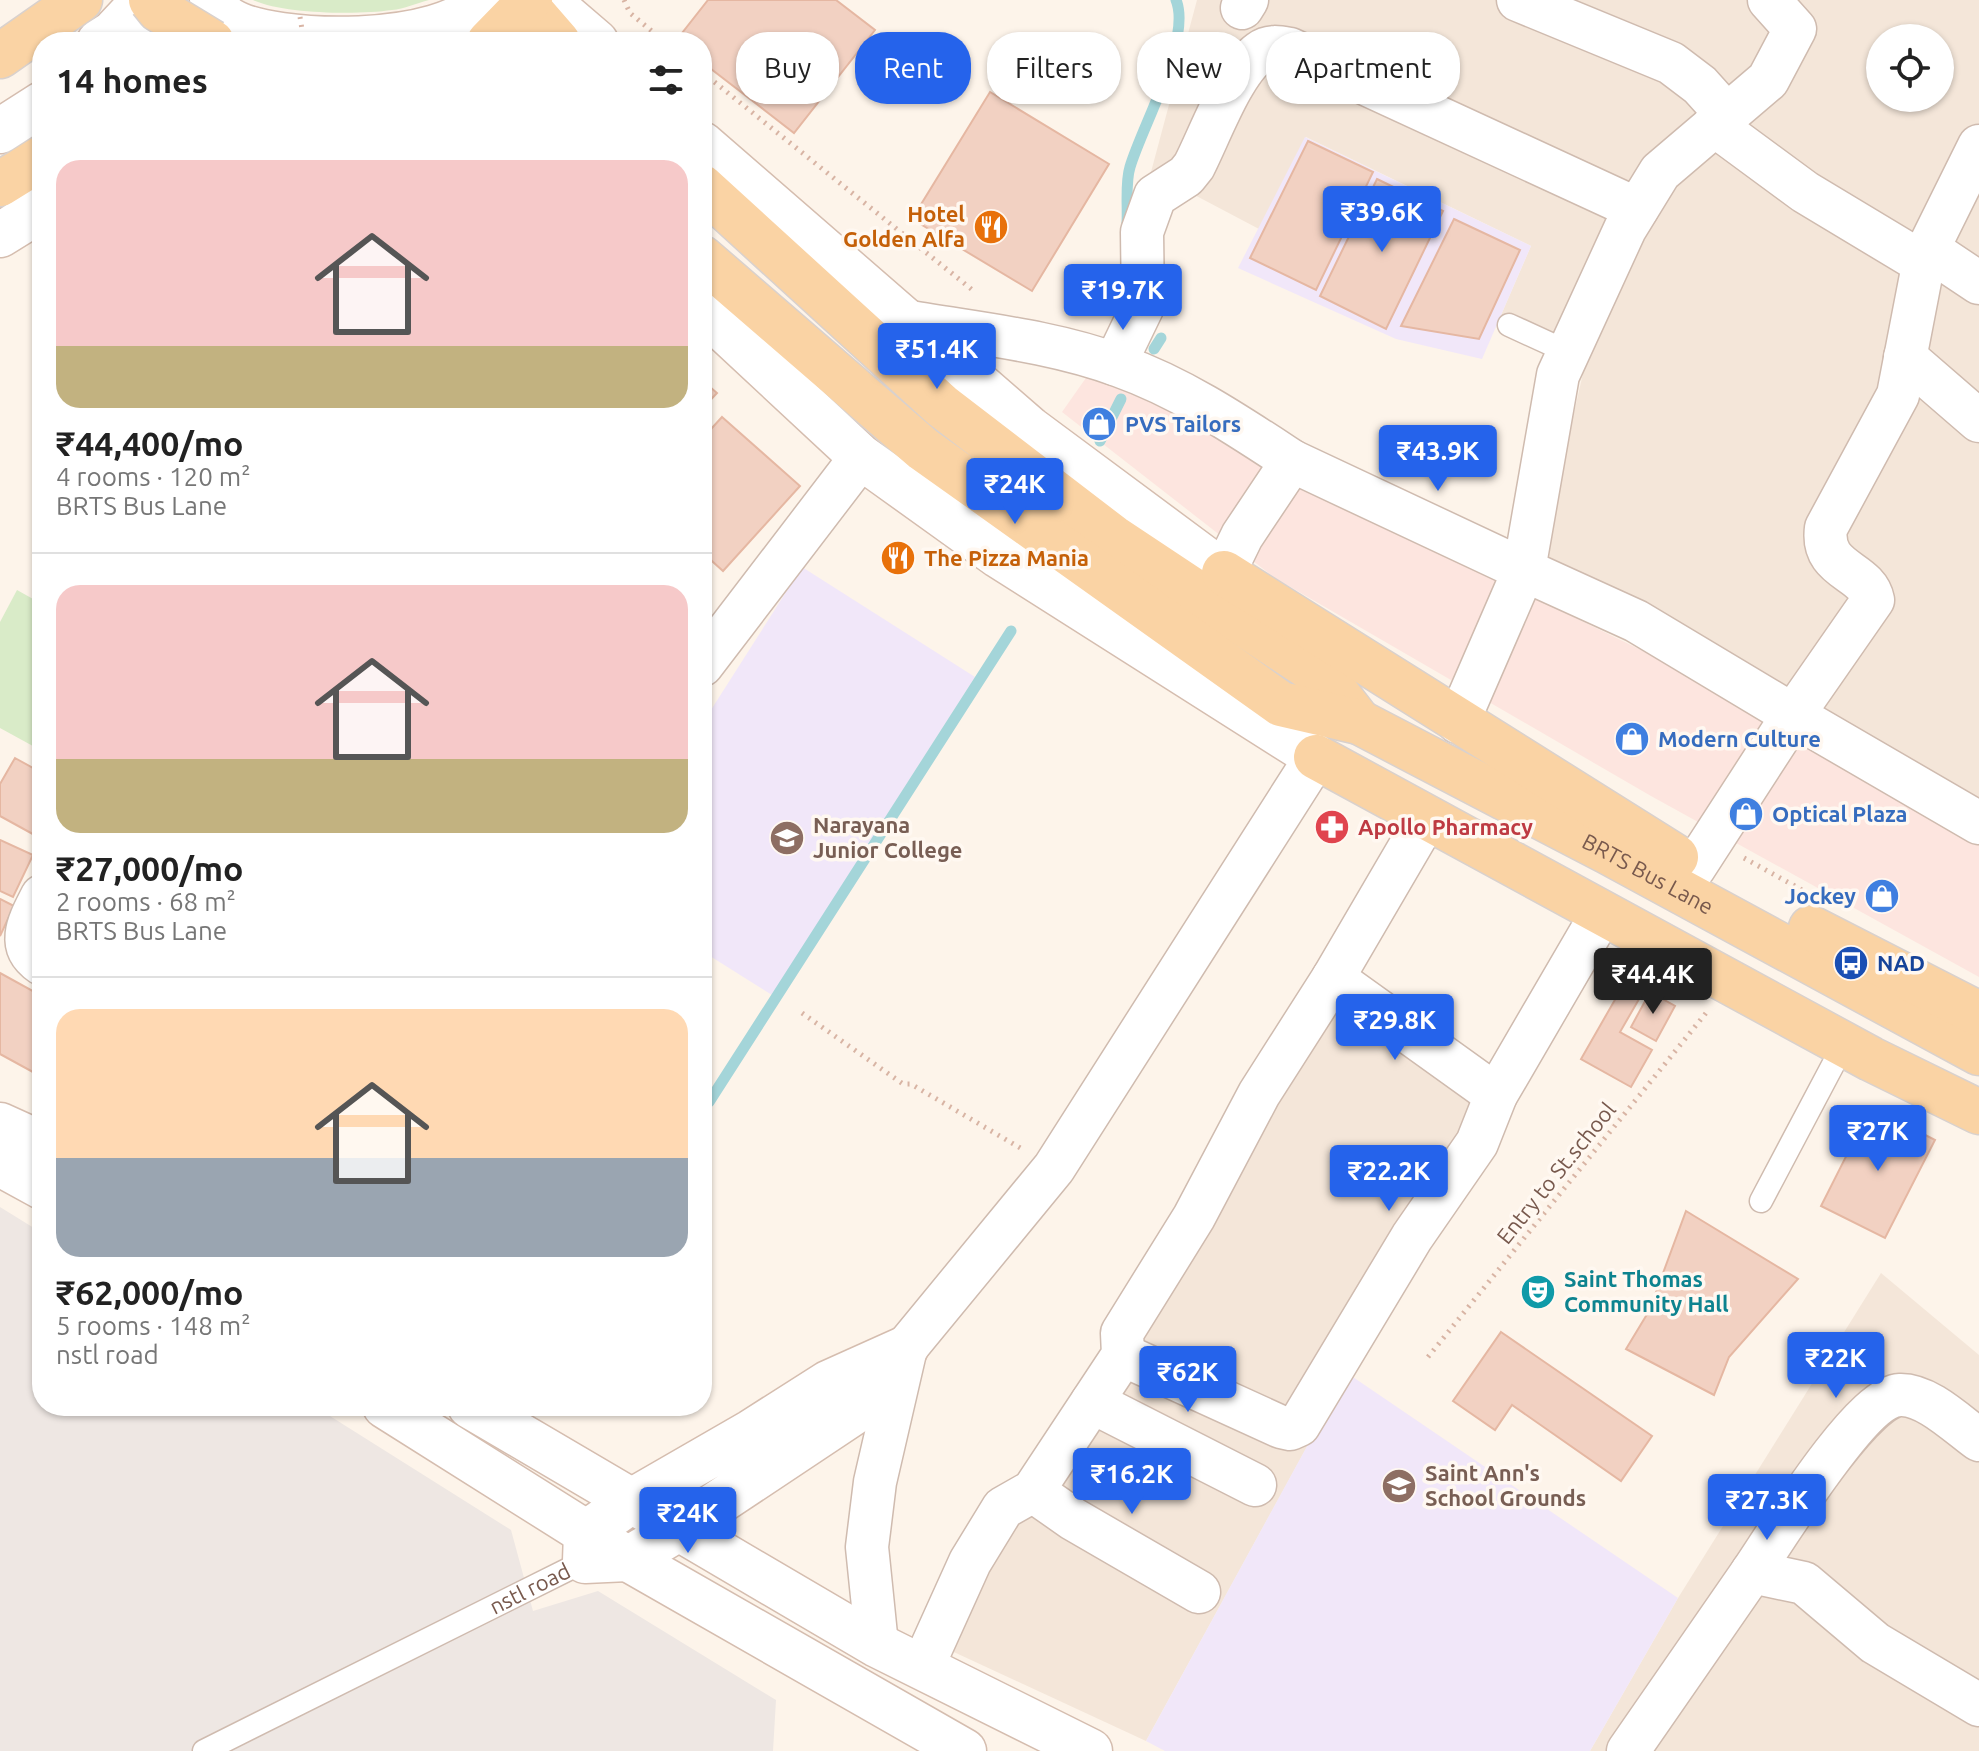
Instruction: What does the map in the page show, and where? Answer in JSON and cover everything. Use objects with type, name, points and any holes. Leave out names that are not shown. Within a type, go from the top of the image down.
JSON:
[{"type":"main road","points":[[34,32],[80,0]]},
{"type":"main road","points":[[151,0],[159,10],[217,20]]},
{"type":"main road","points":[[500,32],[534,2],[552,32]]},
{"type":"main road","points":[[0,56],[32,34]]},
{"type":"main road","points":[[0,184],[32,164]]},
{"type":"main road","points":[[712,196],[942,406],[1113,537],[1325,678],[1359,722]]},
{"type":"main road","points":[[712,267],[923,449],[1281,704],[1359,722]]},
{"type":"main road","points":[[1224,573],[1458,722],[1703,854],[1979,1014]]},
{"type":"main road","name":"BRTS Bus Lane","points":[[1359,722],[1979,1053]]},
{"type":"main road","points":[[1316,757],[1844,1044],[1979,1112]]},
{"type":"street","points":[[114,32],[144,0]]},
{"type":"street","points":[[419,32],[474,9],[480,0]]},
{"type":"street","points":[[1518,0],[1671,63],[1700,85],[1721,120],[1805,192],[1979,283]]},
{"type":"street","points":[[534,2],[580,32]]},
{"type":"street","points":[[1458,722],[1524,570],[1558,375],[1568,352],[1637,209],[1660,172],[1768,80],[1792,10]]},
{"type":"street","points":[[180,32],[217,20],[261,32]]},
{"type":"street","points":[[1115,364],[1143,306],[1142,232],[1155,196],[1186,176],[1194,166],[1238,78],[1259,52],[1275,46],[1290,49],[1637,209]]},
{"type":"street","points":[[0,104],[32,83]]},
{"type":"street","points":[[0,131],[32,110]]},
{"type":"street","points":[[1703,854],[1793,715],[1873,600],[1866,587],[1833,560],[1825,537],[1831,515],[1898,395],[1925,256],[1979,146]]},
{"type":"street","points":[[712,153],[1030,429],[1224,573],[1242,536],[1292,461]]},
{"type":"street","points":[[0,235],[32,215]]},
{"type":"street","points":[[628,1559],[859,1409],[1054,1168],[1316,757],[999,556],[861,457],[712,318]]},
{"type":"street","points":[[910,322],[1024,342],[1115,364],[1215,410],[1292,461],[1636,621],[1979,823]]},
{"type":"street","points":[[1905,357],[1979,421]]},
{"type":"street","points":[[712,652],[861,457]]},
{"type":"street","points":[[923,1666],[970,1562],[1003,1508],[1033,1491],[1123,1355],[1122,1333],[1194,1217],[1259,1094],[1333,978],[1426,819]]},
{"type":"street","points":[[1123,1355],[1281,1427],[1295,1428],[1412,1237],[1477,1143],[1496,1095],[1602,913]]},
{"type":"street","points":[[32,916],[25,943],[32,958]]},
{"type":"street","points":[[1333,978],[1496,1095]]},
{"type":"street","points":[[0,1125],[32,1139]]},
{"type":"street","points":[[0,1164],[32,1182]]},
{"type":"street","points":[[877,1645],[867,1547],[875,1482],[906,1348]]},
{"type":"street","name":"nstl road","points":[[586,1547],[633,1500],[751,1432],[828,1383],[906,1348]]},
{"type":"street","points":[[1628,1751],[1845,1438],[1881,1400],[1898,1395],[1913,1396],[1979,1440]]},
{"type":"street","points":[[1092,1402],[1255,1485]]},
{"type":"street","points":[[399,1416],[586,1547],[628,1559],[964,1751]]},
{"type":"street","points":[[487,1416],[877,1645],[923,1666],[1038,1738],[1090,1751]]},
{"type":"street","points":[[1033,1491],[1073,1519],[1199,1592]]},
{"type":"street","points":[[1752,1572],[1804,1583],[1875,1643],[1979,1705]]},
{"type":"lane","points":[[1509,325],[1568,352]]},
{"type":"lane","points":[[1761,1201],[1844,1044]]},
{"type":"lane","name":"nstl road","points":[[204,1751],[586,1547]]},
{"type":"path","points":[[624,0],[630,13],[653,32]]},
{"type":"path","points":[[300,17],[302,32]]},
{"type":"path","points":[[712,80],[986,300],[1024,342]]},
{"type":"path","points":[[1703,854],[1805,892]]},
{"type":"path","name":"Entry to St.school","points":[[1428,1357],[1710,1009]]},
{"type":"path","points":[[802,1013],[903,1084],[911,1084],[1054,1168]]},
{"type":"shaded area","points":[[1197,0],[1979,0],[1979,805],[1539,566],[1584,369],[1501,315],[1531,246],[1306,137],[1259,229],[1151,172],[1169,104],[1250,104],[1250,32],[1188,32]]},
{"type":"shaded area","points":[[1305,137],[1531,246],[1482,359],[1396,339],[1238,268]]},
{"type":"shaded area","points":[[1088,375],[1152,402],[1453,558],[1735,696],[1979,836],[1979,977],[1651,796],[1275,578],[1062,412]]},
{"type":"shaded area","name":"Narayana Junior College","points":[[802,567],[975,677],[772,995],[712,957],[712,708]]},
{"type":"shaded area","points":[[1329,994],[1493,1107],[1146,1741],[943,1647]]},
{"type":"shaded area","points":[[0,1207],[32,1227],[32,1416],[330,1416],[511,1530],[533,1611],[598,1591],[776,1700],[773,1751],[0,1751]]},
{"type":"shaded area","points":[[1881,1273],[1979,1355],[1979,1751],[1590,1751],[1678,1598]]},
{"type":"shaded area","name":"Saint Ann's School Grounds","points":[[1347,1373],[1678,1598],[1590,1751],[1165,1751],[1146,1741]]},
{"type":"green space","points":[[253,0],[429,0],[377,12],[341,13],[301,11]]},
{"type":"green space","points":[[17,590],[32,598],[32,746],[0,728],[0,622]]},
{"type":"building","points":[[708,0],[836,0],[875,30],[855,32],[855,55],[839,76],[839,32],[736,32],[736,88],[712,70],[712,32],[683,32]]},
{"type":"building","points":[[987,97],[987,104],[1010,104],[1109,164],[1032,291],[912,219]]},
{"type":"building","points":[[756,104],[817,104],[794,133]]},
{"type":"building","points":[[1308,141],[1373,172],[1316,290],[1250,258]]},
{"type":"building","points":[[1377,179],[1443,211],[1386,329],[1320,296]]},
{"type":"building","points":[[1454,219],[1520,250],[1479,339],[1401,326]]},
{"type":"building","points":[[722,417],[800,486],[723,571],[712,561],[712,428]]},
{"type":"building","points":[[15,758],[32,767],[32,834],[0,816],[0,784]]},
{"type":"building","points":[[0,840],[32,857],[13,897],[0,891]]},
{"type":"building","points":[[0,899],[14,906],[0,936]]},
{"type":"building","points":[[0,973],[32,991],[32,1072],[0,1054]]},
{"type":"building","points":[[1628,977],[1646,987],[1620,1032],[1652,1050],[1631,1087],[1581,1059]]},
{"type":"building","points":[[1650,992],[1675,1006],[1656,1041],[1631,1027]]},
{"type":"building","points":[[1871,1107],[1935,1140],[1885,1238],[1821,1206]]},
{"type":"building","points":[[1686,1211],[1798,1279],[1729,1357],[1714,1395],[1626,1349],[1649,1311]]},
{"type":"building","points":[[1501,1332],[1652,1436],[1621,1481],[1512,1405],[1495,1430],[1453,1401]]},
{"type":"waterway","points":[[1127,223],[1128,173],[1172,59],[1179,17],[1176,0]]},
{"type":"waterway","points":[[1154,349],[1161,338]]},
{"type":"waterway","points":[[1100,441],[1121,399]]},
{"type":"waterway","points":[[712,1097],[1011,631]]},
{"type":"place","name":"Hotel Golden Alfa","points":[[991,227]]},
{"type":"place","name":"PVS Tailors","points":[[1099,424]]},
{"type":"place","name":"The Pizza Mania","points":[[898,558]]},
{"type":"place","name":"Modern Culture","points":[[1632,739]]},
{"type":"place","name":"Optical Plaza","points":[[1746,814]]},
{"type":"place","name":"Apollo Pharmacy","points":[[1332,827]]},
{"type":"place","name":"Narayana Junior College","points":[[787,838]]},
{"type":"place","name":"Jockey","points":[[1882,896]]},
{"type":"place","name":"NAD","points":[[1851,963]]},
{"type":"place","name":"Saint Thomas Community Hall","points":[[1538,1292]]},
{"type":"place","name":"Saint Ann's School Grounds","points":[[1399,1486]]}]
